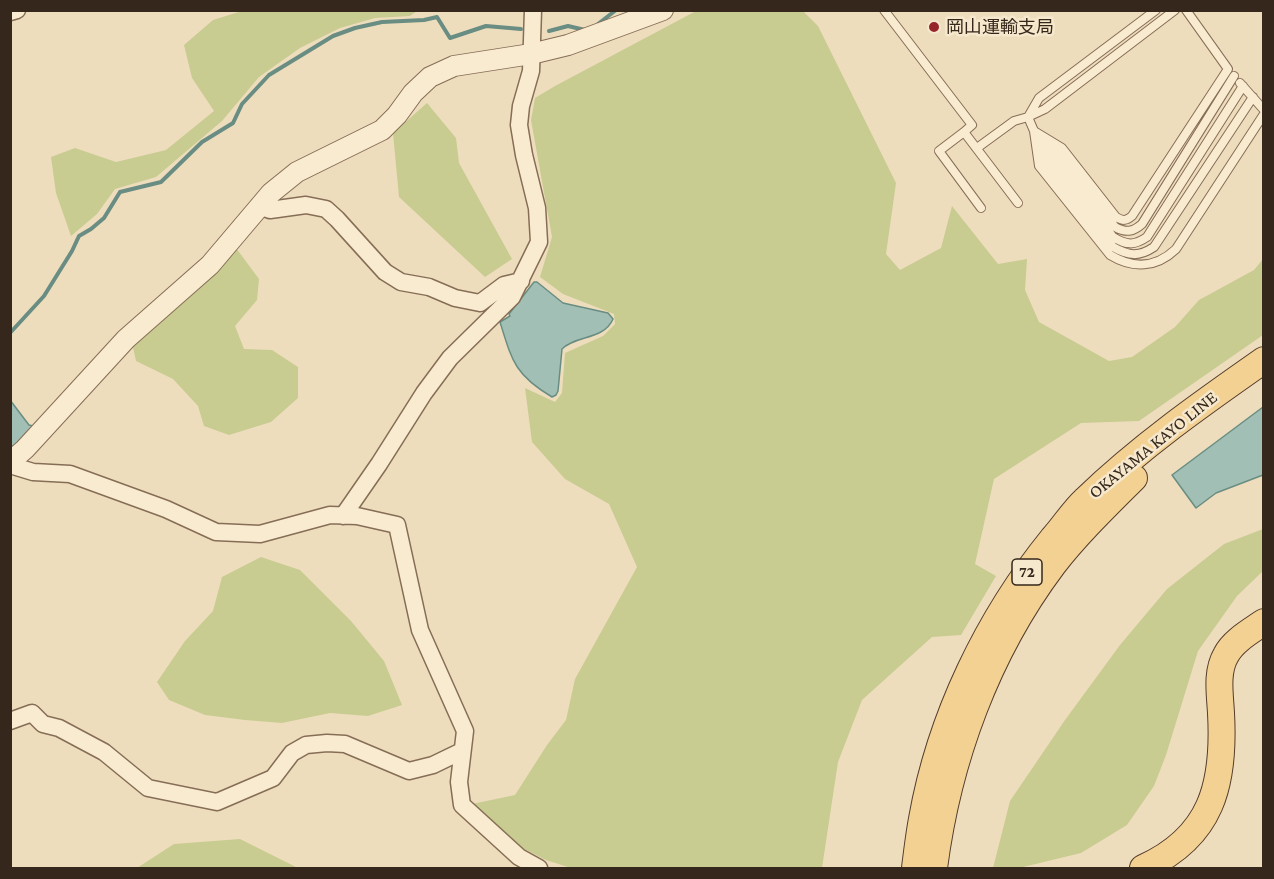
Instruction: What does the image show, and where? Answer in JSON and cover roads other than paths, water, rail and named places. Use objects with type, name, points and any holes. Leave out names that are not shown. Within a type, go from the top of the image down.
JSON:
[{"type":"main road","name":"OKAYAMA KAYO LINE","points":[[915,868],[922,819],[937,756],[960,692],[986,638],[1011,594],[1083,502],[1179,419],[1263,360]]},
{"type":"main road","name":"OKAYAMA KAYO LINE","points":[[934,868],[943,814],[956,763],[974,709],[1005,641],[1027,603],[1054,564],[1097,514],[1139,473],[1186,434],[1263,381]]},
{"type":"main road","points":[[1143,868],[1173,852],[1195,829],[1212,804],[1220,777],[1223,747],[1220,668],[1226,653],[1263,622]]},
{"type":"street","points":[[10,12],[17,10]]},
{"type":"street","points":[[343,516],[450,357],[512,297],[539,242],[537,208],[519,125],[521,106],[531,71],[533,10]]},
{"type":"street","points":[[539,868],[519,857],[462,805],[459,782],[465,731],[420,630],[397,525],[357,516],[330,515],[260,534],[216,532],[166,509],[70,474],[33,472],[10,463],[126,339],[210,265],[271,193],[297,172],[382,130],[430,77],[454,66],[531,54],[568,45],[663,10]]},
{"type":"street","points":[[259,206],[270,210],[306,206],[326,209],[385,272],[401,282],[429,287],[454,298],[480,303],[504,285],[521,280]]},
{"type":"street","points":[[10,721],[32,712],[43,724],[59,728],[104,752],[148,788],[217,802],[273,778],[292,753],[306,745],[345,744],[410,771],[433,765],[462,751]]},
{"type":"lane","points":[[884,10],[972,125],[939,151],[981,208]]},
{"type":"lane","points":[[1028,117],[1039,98],[1156,10]]},
{"type":"lane","points":[[977,148],[1014,121],[1046,109],[1175,10]]},
{"type":"lane","points":[[1186,10],[1228,69],[1263,110]]},
{"type":"lane","points":[[1034,131],[1062,148],[1116,217],[1122,221],[1127,220],[1143,201],[1228,69]]},
{"type":"lane","points":[[1034,131],[1057,153],[1115,227],[1123,231],[1130,231],[1142,224],[1234,76]]},
{"type":"lane","points":[[1034,131],[1051,158],[1113,237],[1122,243],[1131,245],[1147,237],[1243,86]]},
{"type":"lane","points":[[1028,117],[1046,163],[1113,247],[1124,253],[1136,255],[1146,253],[1154,247],[1252,97]]},
{"type":"lane","points":[[1034,131],[1040,166],[1110,255],[1134,265],[1146,265],[1167,258],[1176,249],[1263,114]]},
{"type":"lane","points":[[964,132],[1018,203]]},
{"type":"water","points":[[534,282],[563,303],[608,313],[613,319],[603,331],[575,341],[562,349],[558,391],[552,397],[522,374],[512,357],[500,322],[510,316],[509,314]]},
{"type":"water","points":[[10,400],[29,425],[33,426],[11,449]]},
{"type":"water","points":[[1263,407],[1263,475],[1216,493],[1196,508],[1172,475]]},
{"type":"waterway","points":[[598,24],[616,10]]},
{"type":"waterway","points":[[10,333],[44,296],[79,236],[104,218],[120,192],[161,182],[202,142],[233,123],[242,104],[269,75],[333,36],[382,22],[424,20],[437,17],[450,38],[486,26],[521,29]]},
{"type":"waterway","points":[[549,31],[568,26],[585,30]]},
{"type":"place","name":"岡山運輸支局","points":[[934,27]]}]
